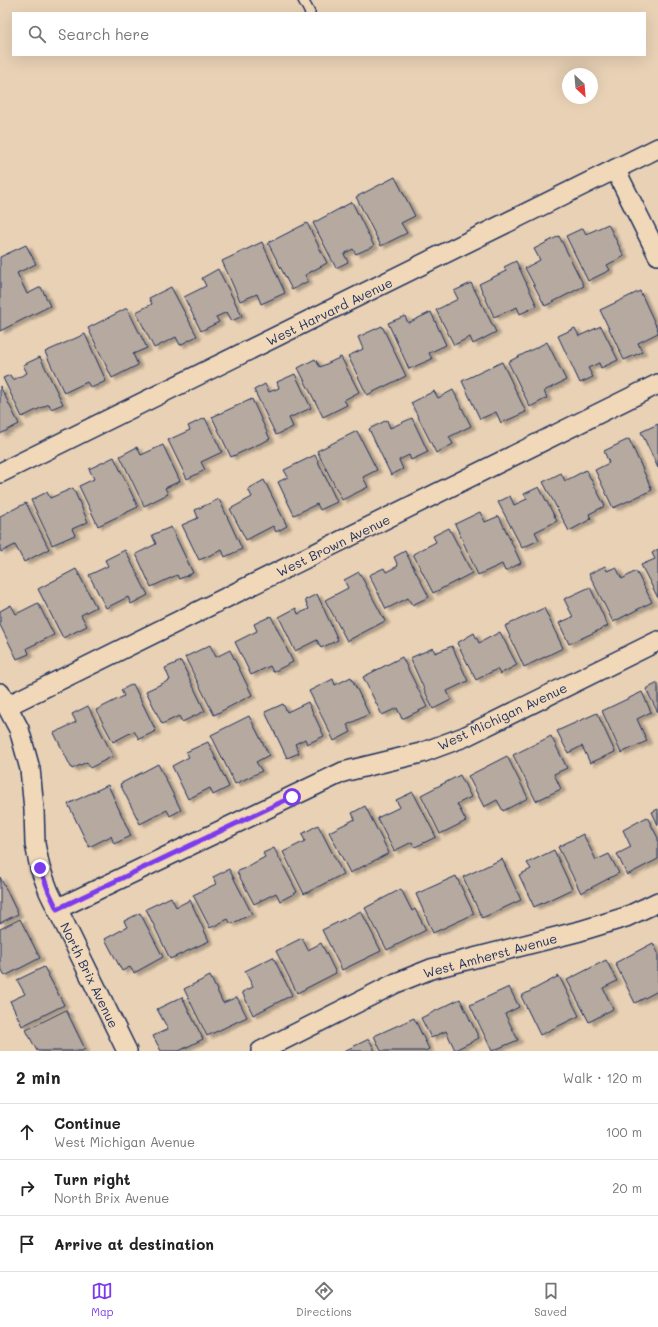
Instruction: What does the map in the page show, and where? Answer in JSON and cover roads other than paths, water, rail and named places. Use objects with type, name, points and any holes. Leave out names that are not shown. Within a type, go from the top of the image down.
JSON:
[{"type":"street","name":"West Harvard Avenue","points":[[0,473],[658,148]]},
{"type":"street","points":[[615,169],[658,255]]},
{"type":"street","name":"West Brown Avenue","points":[[4,700],[658,384]]},
{"type":"street","name":"West Michigan Avenue","points":[[57,909],[343,772],[421,753],[464,737],[658,641]]},
{"type":"street","name":"North Brix Avenue","points":[[4,700],[19,729],[30,769],[36,850],[40,868],[57,909],[127,1051]]},
{"type":"street","name":"West Amherst Avenue","points":[[261,1051],[396,983],[431,969],[580,931],[626,917],[658,902]]},
{"type":"lane","points":[[303,0],[309,12]]}]
